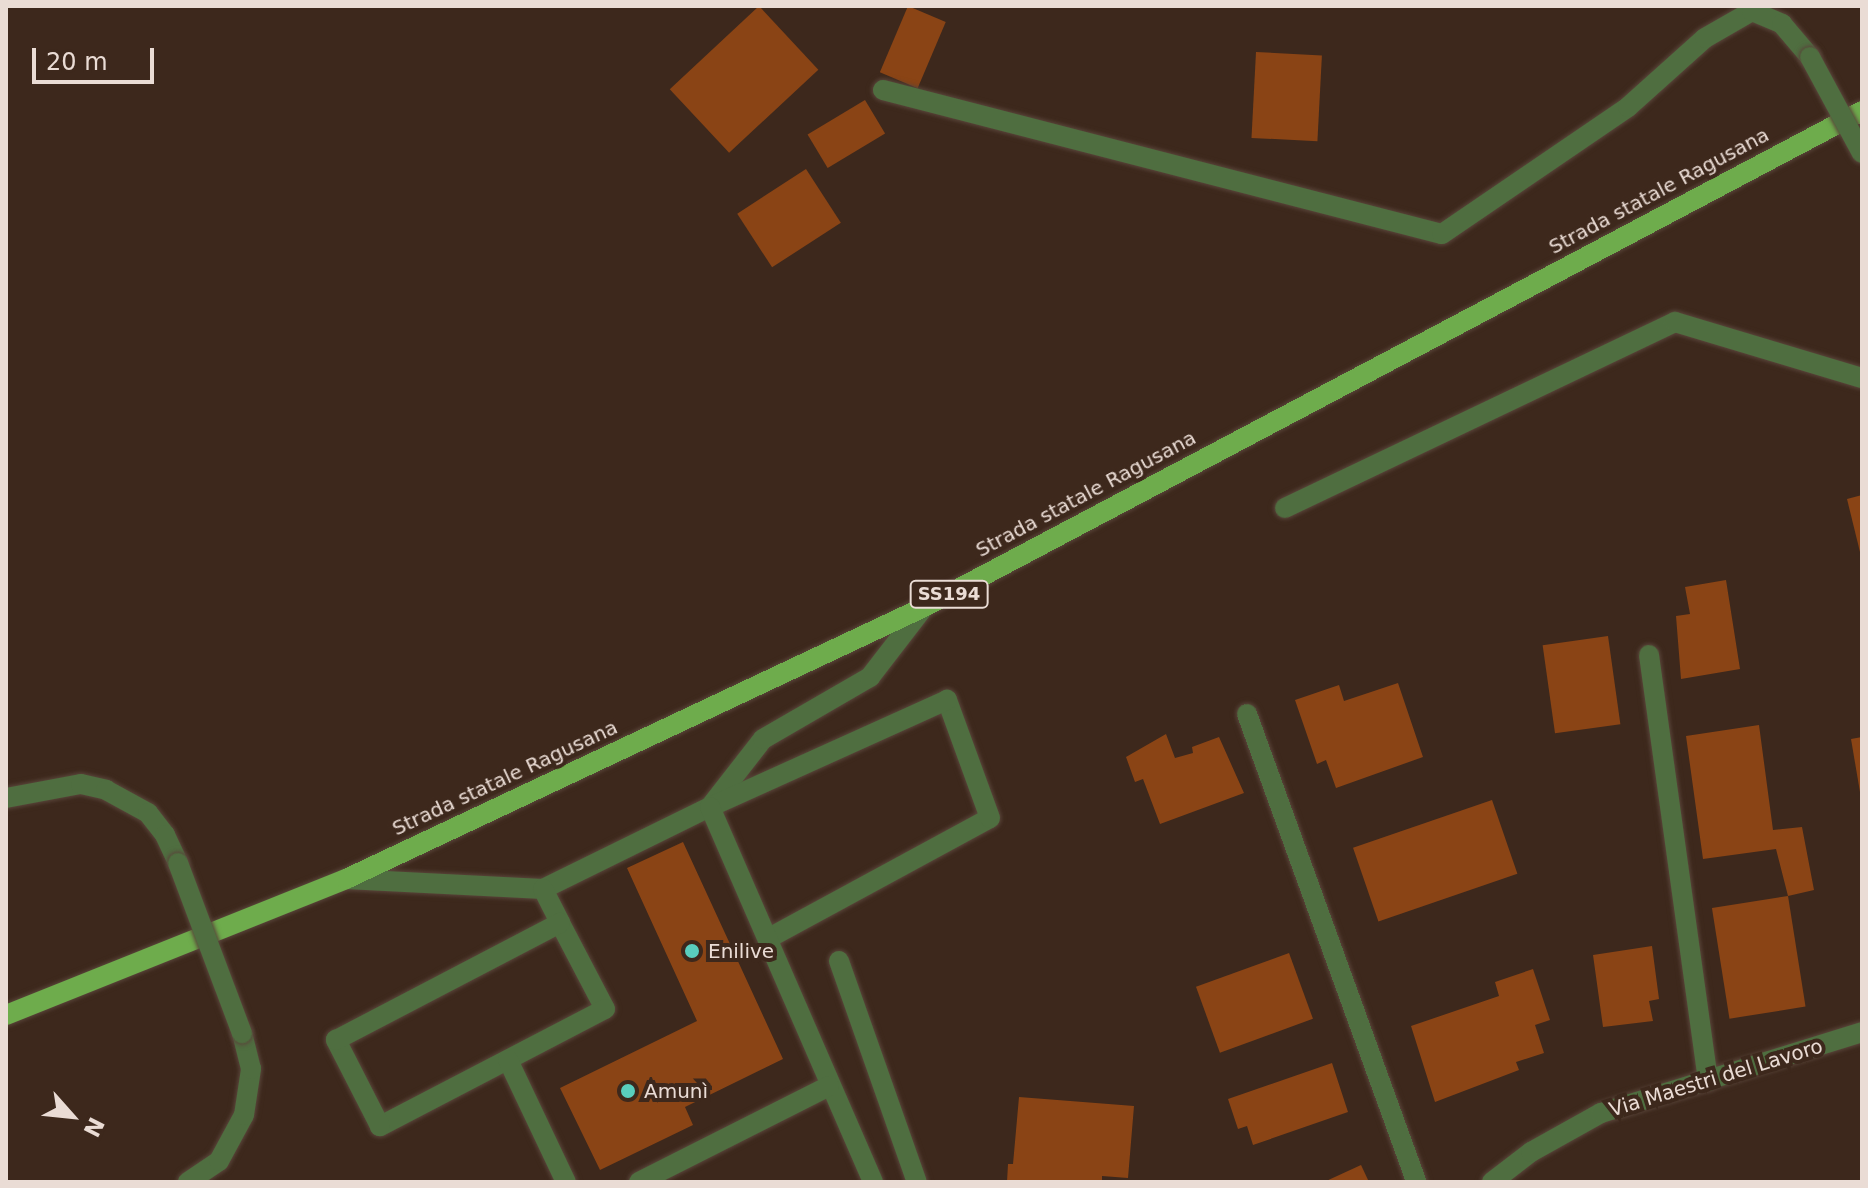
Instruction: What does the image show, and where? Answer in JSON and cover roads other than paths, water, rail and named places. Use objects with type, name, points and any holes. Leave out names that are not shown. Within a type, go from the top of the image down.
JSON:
[{"type":"main road","name":"Strada statale Ragusana","points":[[6,1015],[346,879],[924,607],[1862,111]]},
{"type":"street","points":[[883,90],[1442,234],[1628,107],[1705,38],[1752,11],[1782,24],[1810,57],[1862,153]]},
{"type":"street","points":[[1285,508],[1675,322],[1862,378]]},
{"type":"street","points":[[710,807],[763,739],[870,677],[924,607]]},
{"type":"street","points":[[1649,655],[1708,1081]]},
{"type":"street","points":[[346,879],[543,889],[710,807],[947,700],[990,818],[769,938]]},
{"type":"street","points":[[1247,714],[1416,1182]]},
{"type":"street","points":[[6,798],[81,784],[106,790],[148,813],[165,835],[242,1033],[251,1069],[244,1115],[219,1161],[188,1182]]},
{"type":"street","points":[[710,807],[873,1182]]},
{"type":"street","points":[[543,889],[605,1009],[380,1126],[336,1040],[560,923]]},
{"type":"street","points":[[839,961],[917,1182]]},
{"type":"street","name":"Via Maestri del Lavoro","points":[[1492,1182],[1531,1152],[1601,1113],[1862,1032]]},
{"type":"street","points":[[508,1060],[566,1182]]},
{"type":"street","points":[[639,1182],[829,1086]]},
{"type":"place","name":"Enilive","points":[[692,951]]},
{"type":"place","name":"Amunì","points":[[628,1091]]}]
